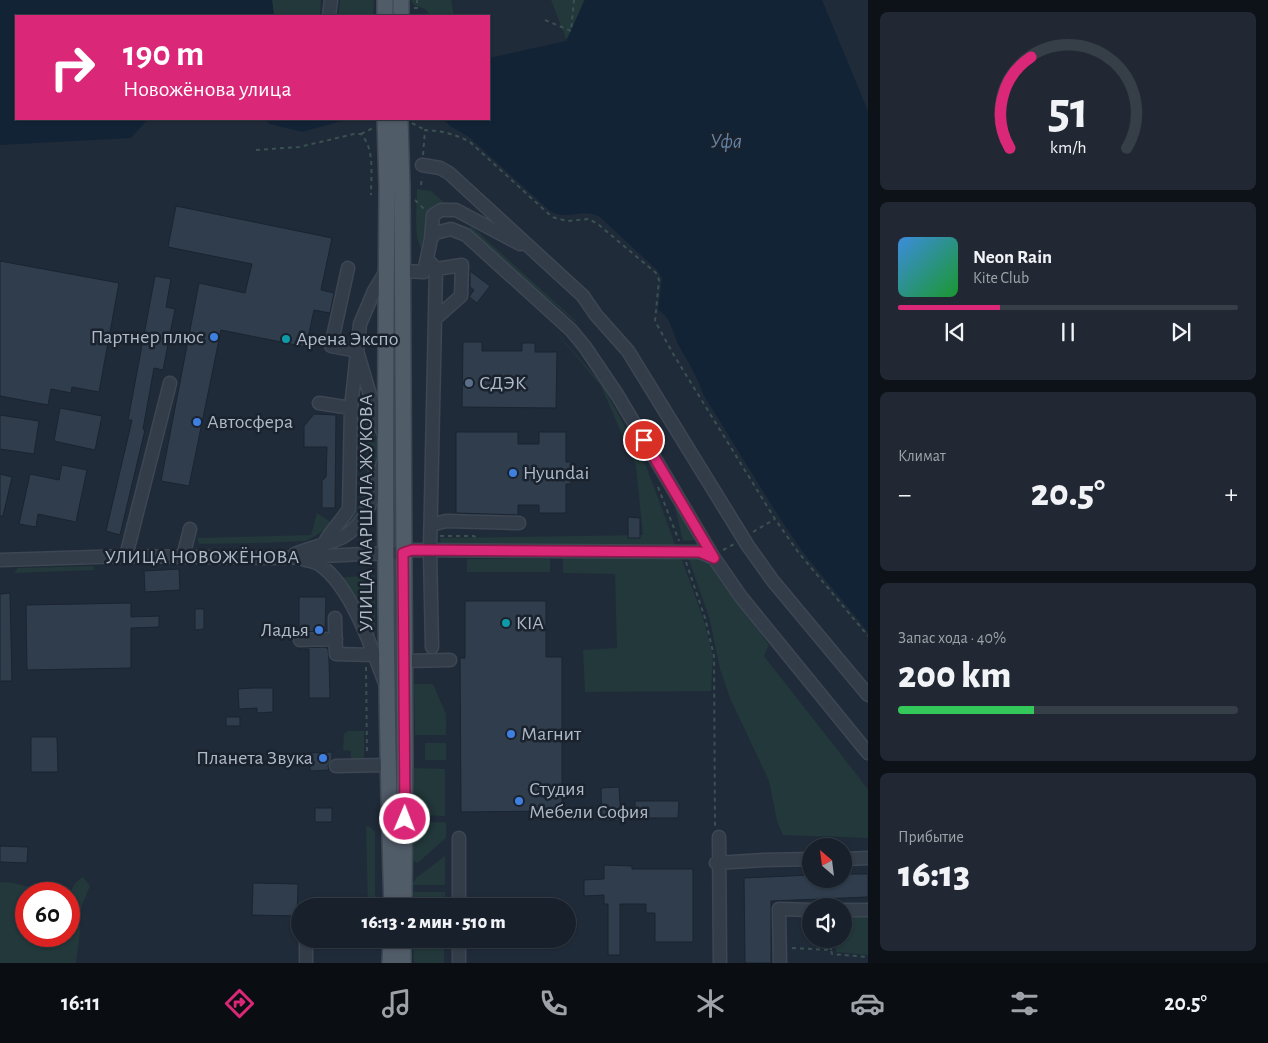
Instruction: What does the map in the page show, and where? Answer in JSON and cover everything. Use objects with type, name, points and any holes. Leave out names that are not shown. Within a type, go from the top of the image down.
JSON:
[{"type":"main road","name":"УЛИЦА МАРШАЛА ЖУКОВА","points":[[386,120],[385,554],[387,765],[392,898]]},
{"type":"main road","name":"УЛИЦА МАРШАЛА ЖУКОВА","points":[[400,120],[403,271],[404,898]]},
{"type":"main road","points":[[390,963],[391,948]]},
{"type":"main road","points":[[403,948],[403,963]]},
{"type":"street","points":[[329,15],[331,0]]},
{"type":"street","points":[[423,161],[449,173],[583,296],[596,316],[628,351],[748,546],[773,581],[868,695]]},
{"type":"street","points":[[403,271],[424,272],[431,239],[432,215],[441,210],[456,210],[538,253]]},
{"type":"street","points":[[431,239],[435,233],[451,229],[466,235],[571,330],[585,347],[618,396],[719,554],[741,597],[868,753]]},
{"type":"street","points":[[427,259],[436,269],[430,550],[432,647]]},
{"type":"street","points":[[435,319],[461,296],[462,265],[436,269]]},
{"type":"street","points":[[348,268],[332,346],[357,351]]},
{"type":"street","points":[[325,542],[349,508],[351,408],[360,324],[374,291],[386,272]]},
{"type":"street","points":[[357,351],[378,422],[385,436]]},
{"type":"street","points":[[126,556],[170,383]]},
{"type":"street","points":[[320,403],[351,408]]},
{"type":"street","points":[[283,558],[344,536],[358,524],[371,504],[385,457]]},
{"type":"street","points":[[431,525],[446,521],[519,524]]},
{"type":"street","points":[[183,557],[190,529]]},
{"type":"street","name":"УЛИЦА НОВОЖЁНОВА","points":[[0,560],[126,556],[283,558],[403,553],[412,550],[700,552],[719,554]]},
{"type":"street","points":[[283,558],[305,559],[318,564],[331,574],[354,610],[370,655],[387,689]]},
{"type":"street","points":[[335,618],[336,654],[370,655]]},
{"type":"street","points":[[300,640],[336,639]]},
{"type":"street","points":[[405,661],[450,660]]},
{"type":"street","points":[[336,766],[387,765]]},
{"type":"street","points":[[717,837],[720,963]]},
{"type":"street","points":[[459,838],[459,898]]},
{"type":"street","points":[[852,858],[868,858]]},
{"type":"street","points":[[718,863],[802,859]]},
{"type":"street","points":[[780,963],[779,909],[802,910]]},
{"type":"street","points":[[852,910],[868,910]]},
{"type":"street","points":[[306,948],[306,963]]},
{"type":"street","points":[[459,948],[459,963]]},
{"type":"path","points":[[405,8],[417,0]]},
{"type":"path","points":[[545,20],[571,31],[574,0]]},
{"type":"path","points":[[423,161],[425,130],[456,135],[470,142],[552,217],[567,222],[588,219],[599,225],[656,273],[659,280],[655,321],[675,357],[798,552],[868,636]]},
{"type":"path","points":[[256,150],[299,147],[361,134],[367,140],[370,155],[371,195]]},
{"type":"path","points":[[415,209],[415,200],[432,215]]},
{"type":"path","points":[[657,483],[706,618],[714,656],[717,837]]},
{"type":"path","points":[[752,533],[776,519]]},
{"type":"path","points":[[719,554],[740,540]]},
{"type":"path","points":[[367,765],[370,655]]},
{"type":"path","points":[[779,948],[831,950],[832,954],[868,957]]},
{"type":"green space","points":[[272,0],[321,0],[320,15],[274,15]]},
{"type":"green space","points":[[340,0],[374,0],[373,15],[338,15]]},
{"type":"green space","points":[[411,0],[451,0],[454,15],[430,15],[425,9],[414,5]]},
{"type":"green space","points":[[551,0],[584,0],[567,41]]},
{"type":"green space","points":[[417,189],[431,191],[450,207],[444,206],[425,254],[418,241],[417,233]]},
{"type":"green space","points":[[471,226],[577,322],[470,232]]},
{"type":"green space","points":[[549,324],[602,384],[646,466],[675,548],[441,547],[440,538],[643,535],[636,466],[601,386]]},
{"type":"green space","points":[[369,373],[376,439],[376,474],[367,507],[341,535],[335,533],[349,521],[357,510],[363,495],[367,471],[364,374]]},
{"type":"green space","points":[[671,491],[697,537],[696,540],[683,541]]},
{"type":"green space","points":[[317,513],[329,521],[330,525],[306,541],[199,544],[197,538],[311,535]]},
{"type":"green space","points":[[681,557],[703,618],[713,656],[711,691],[585,692],[583,650],[617,648],[615,574],[563,573],[563,558]]},
{"type":"green space","points":[[688,557],[702,558],[709,563],[769,645],[764,656],[868,789],[868,838],[783,835],[777,821],[769,781],[730,698],[720,669],[710,620]]},
{"type":"green space","points":[[467,559],[550,559],[550,572],[467,572]]},
{"type":"green space","points":[[94,566],[94,570],[14,573],[18,568]]},
{"type":"green space","points":[[375,575],[375,637],[351,596],[336,578]]},
{"type":"green space","points":[[414,684],[433,684],[446,714],[446,735],[415,735]]},
{"type":"green space","points":[[348,731],[364,731],[364,764],[351,760],[351,751],[343,750],[344,734]]},
{"type":"green space","points":[[425,743],[446,743],[446,760],[425,760]]},
{"type":"green space","points":[[414,768],[445,769],[445,816],[414,815]]},
{"type":"green space","points":[[446,822],[446,838],[417,863],[412,860],[413,823]]},
{"type":"green space","points":[[366,826],[375,832],[375,898],[368,898]]},
{"type":"green space","points":[[445,856],[445,885],[412,885],[416,878]]},
{"type":"green space","points":[[83,877],[90,886],[82,905],[80,916],[80,882],[77,882]]},
{"type":"green space","points":[[0,882],[14,883],[15,947],[78,947],[76,963],[0,963]]},
{"type":"green space","points":[[413,892],[445,892],[445,898],[413,898]]},
{"type":"green space","points":[[868,915],[868,955],[836,952],[836,948],[852,948],[852,916]]},
{"type":"green space","points":[[413,948],[444,948],[444,963],[414,963]]},
{"type":"water","points":[[0,0],[272,0],[274,15],[15,15],[15,120],[147,120],[131,138],[0,145]]},
{"type":"water","name":"Уфа","points":[[585,0],[822,0],[868,111],[868,632],[802,551],[703,394],[668,320],[658,310],[662,278],[657,270],[600,217],[587,213],[563,215],[550,211],[469,137],[450,126],[444,120],[490,120],[490,58],[566,41]]},
{"type":"water","points":[[265,120],[345,120],[302,132],[270,124]]},
{"type":"building","name":"Арена Экспо","points":[[176,206],[332,238],[321,290],[334,293],[330,313],[314,310],[306,347],[221,330],[189,486],[161,481],[199,283],[245,293],[252,264],[168,247]]},
{"type":"building","points":[[0,261],[119,283],[99,392],[72,387],[71,393],[51,389],[48,405],[0,396]]},
{"type":"building","points":[[470,271],[490,286],[477,303],[469,297],[474,290],[470,287]]},
{"type":"building","points":[[155,276],[171,279],[166,307],[175,309],[163,370],[154,368],[143,429],[145,430],[120,535],[106,531],[132,420],[128,420]]},
{"type":"building","points":[[463,342],[482,342],[482,351],[522,351],[522,343],[535,343],[535,352],[557,352],[556,408],[462,407]]},
{"type":"building","points":[[60,408],[102,416],[95,450],[54,441]]},
{"type":"building","points":[[314,414],[336,415],[335,508],[322,508],[322,481],[326,477],[327,447],[304,447],[304,426]]},
{"type":"building","points":[[0,415],[39,421],[34,454],[0,449]]},
{"type":"building","name":"Hyundai","points":[[456,432],[518,432],[518,444],[539,444],[539,432],[566,432],[566,462],[571,462],[571,484],[566,484],[566,513],[539,513],[539,505],[518,505],[518,515],[456,513]]},
{"type":"building","points":[[62,465],[87,470],[76,522],[38,514],[36,527],[19,524],[30,474],[59,480]]},
{"type":"building","points":[[0,474],[12,477],[3,516],[0,516]]},
{"type":"building","points":[[628,517],[640,518],[640,538],[628,538]]},
{"type":"building","points":[[179,569],[180,590],[145,592],[144,571]]},
{"type":"building","points":[[10,593],[12,681],[0,681],[0,594]]},
{"type":"building","points":[[299,597],[326,597],[325,631],[299,632]]},
{"type":"building","name":"Магнит","points":[[465,601],[546,601],[546,657],[562,657],[562,811],[461,812],[460,658],[465,658]]},
{"type":"building","points":[[131,603],[131,617],[159,616],[159,627],[131,628],[131,668],[27,670],[26,605]]},
{"type":"building","points":[[195,609],[204,609],[204,629],[195,630]]},
{"type":"building","points":[[325,647],[328,649],[329,659],[330,698],[309,698],[309,649],[299,648]]},
{"type":"building","points":[[273,688],[273,712],[257,713],[257,708],[239,709],[238,689]]},
{"type":"building","points":[[226,717],[240,717],[240,726],[226,726]]},
{"type":"building","points":[[31,737],[57,737],[58,772],[31,772]]},
{"type":"building","points":[[332,752],[332,759],[328,766],[329,770],[310,771],[310,753]]},
{"type":"building","points":[[619,787],[621,820],[602,821],[601,788]]},
{"type":"building","points":[[635,801],[679,801],[678,818],[635,818]]},
{"type":"building","points":[[315,808],[332,808],[332,822],[315,822]]},
{"type":"building","points":[[0,846],[28,847],[27,863],[0,862]]},
{"type":"building","points":[[604,865],[632,866],[632,869],[693,869],[693,942],[655,942],[655,913],[646,913],[646,904],[620,904],[620,955],[608,955],[608,904],[604,904],[604,895],[584,896],[584,880],[604,879]]},
{"type":"building","points":[[852,874],[868,874],[868,897],[802,898],[802,900],[771,901],[771,963],[745,963],[744,878],[802,875],[802,888],[852,888]]},
{"type":"building","points":[[253,883],[298,884],[298,898],[291,898],[291,916],[252,915]]},
{"type":"place","name":"Партнер плюс","points":[[214,337]]},
{"type":"place","name":"Арена Экспо","points":[[286,339]]},
{"type":"place","name":"СДЭК","points":[[469,383]]},
{"type":"place","name":"Автосфера","points":[[197,422]]},
{"type":"place","name":"Hyundai","points":[[513,473]]},
{"type":"place","name":"KIA","points":[[506,623]]},
{"type":"place","name":"Ладья","points":[[319,630]]},
{"type":"place","name":"Магнит","points":[[511,734]]},
{"type":"place","name":"Планета Звука","points":[[323,758]]},
{"type":"place","name":"Студия Мебели София","points":[[519,801]]},
{"type":"route","points":[[405,819],[403,553],[412,550],[700,552],[714,558],[644,440]]}]
